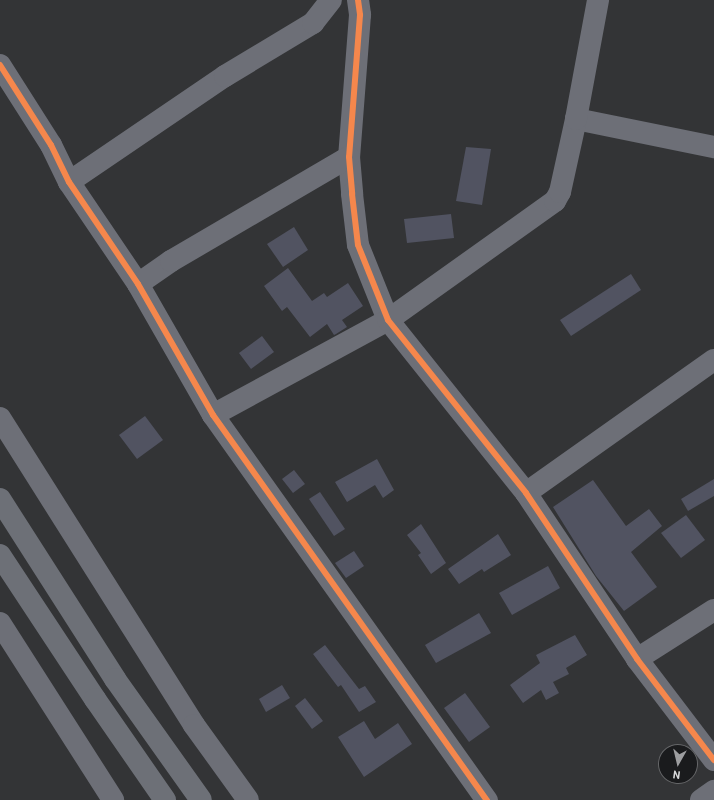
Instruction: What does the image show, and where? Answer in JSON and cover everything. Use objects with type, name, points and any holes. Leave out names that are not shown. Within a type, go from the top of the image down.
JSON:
[{"type":"main road","points":[[0,499],[115,679],[201,800]]},
{"type":"main road","points":[[0,555],[95,699],[165,800]]},
{"type":"street","points":[[69,182],[226,76],[313,23],[331,0]]},
{"type":"street","points":[[358,0],[360,15],[349,157],[358,245],[388,320],[526,493],[637,659],[714,760]]},
{"type":"street","points":[[213,415],[388,320],[555,201],[560,192],[576,119],[598,0]]},
{"type":"street","points":[[0,65],[51,145],[69,182],[138,284],[213,415],[487,800]]},
{"type":"street","points":[[576,119],[714,147]]},
{"type":"street","points":[[138,284],[171,261],[349,157]]},
{"type":"street","points":[[526,493],[714,360]]},
{"type":"street","points":[[0,418],[194,725],[248,800]]},
{"type":"street","points":[[637,659],[714,610]]},
{"type":"street","points":[[0,623],[113,800]]},
{"type":"street","points":[[701,800],[714,791]]},
{"type":"building","points":[[466,147],[491,149],[482,205],[456,201]]},
{"type":"building","points":[[451,214],[454,238],[407,243],[404,219]]},
{"type":"building","points":[[294,227],[308,250],[283,267],[267,244]]},
{"type":"building","points":[[288,268],[312,301],[324,293],[327,297],[348,283],[363,306],[342,320],[347,327],[336,334],[334,335],[327,324],[310,337],[287,307],[282,311],[264,286]]},
{"type":"building","points":[[631,274],[641,290],[571,336],[560,320]]},
{"type":"building","points":[[262,336],[274,352],[251,369],[239,353]]},
{"type":"building","points":[[145,416],[163,440],[137,459],[119,435]]},
{"type":"building","points":[[377,459],[394,490],[383,498],[375,485],[347,502],[335,482]]},
{"type":"building","points":[[294,470],[305,484],[293,493],[282,479]]},
{"type":"building","points":[[714,479],[714,496],[688,511],[681,499]]},
{"type":"building","points":[[593,480],[626,526],[649,509],[662,526],[631,552],[657,587],[624,611],[596,576],[553,507]]},
{"type":"building","points":[[320,492],[345,529],[334,536],[309,499]]},
{"type":"building","points":[[686,515],[705,540],[681,558],[661,533]]},
{"type":"building","points":[[421,524],[446,563],[431,574],[418,555],[421,553],[407,535]]},
{"type":"building","points":[[498,534],[511,555],[484,572],[482,569],[459,584],[448,569]]},
{"type":"building","points":[[354,551],[364,566],[346,578],[335,563]]},
{"type":"building","points":[[548,566],[560,588],[512,615],[499,593]]},
{"type":"building","points":[[479,613],[491,633],[436,663],[425,645]]},
{"type":"building","points":[[575,635],[587,655],[566,668],[569,674],[553,682],[559,693],[546,700],[541,690],[523,703],[510,685],[540,663],[536,655]]},
{"type":"building","points":[[325,645],[359,689],[365,686],[376,702],[359,712],[341,685],[338,687],[313,654]]},
{"type":"building","points":[[282,685],[290,698],[266,712],[259,699]]},
{"type":"building","points":[[465,693],[490,727],[469,742],[444,708]]},
{"type":"building","points":[[305,698],[323,721],[312,729],[295,706]]},
{"type":"building","points":[[364,721],[375,739],[398,723],[412,744],[364,777],[338,737]]},
{"type":"cycle path","points":[[358,0],[360,15],[349,157],[352,194],[358,245],[388,320],[526,493],[637,659],[714,760]]},
{"type":"cycle path","points":[[0,65],[51,145],[69,182],[138,284],[213,415],[487,800]]}]
